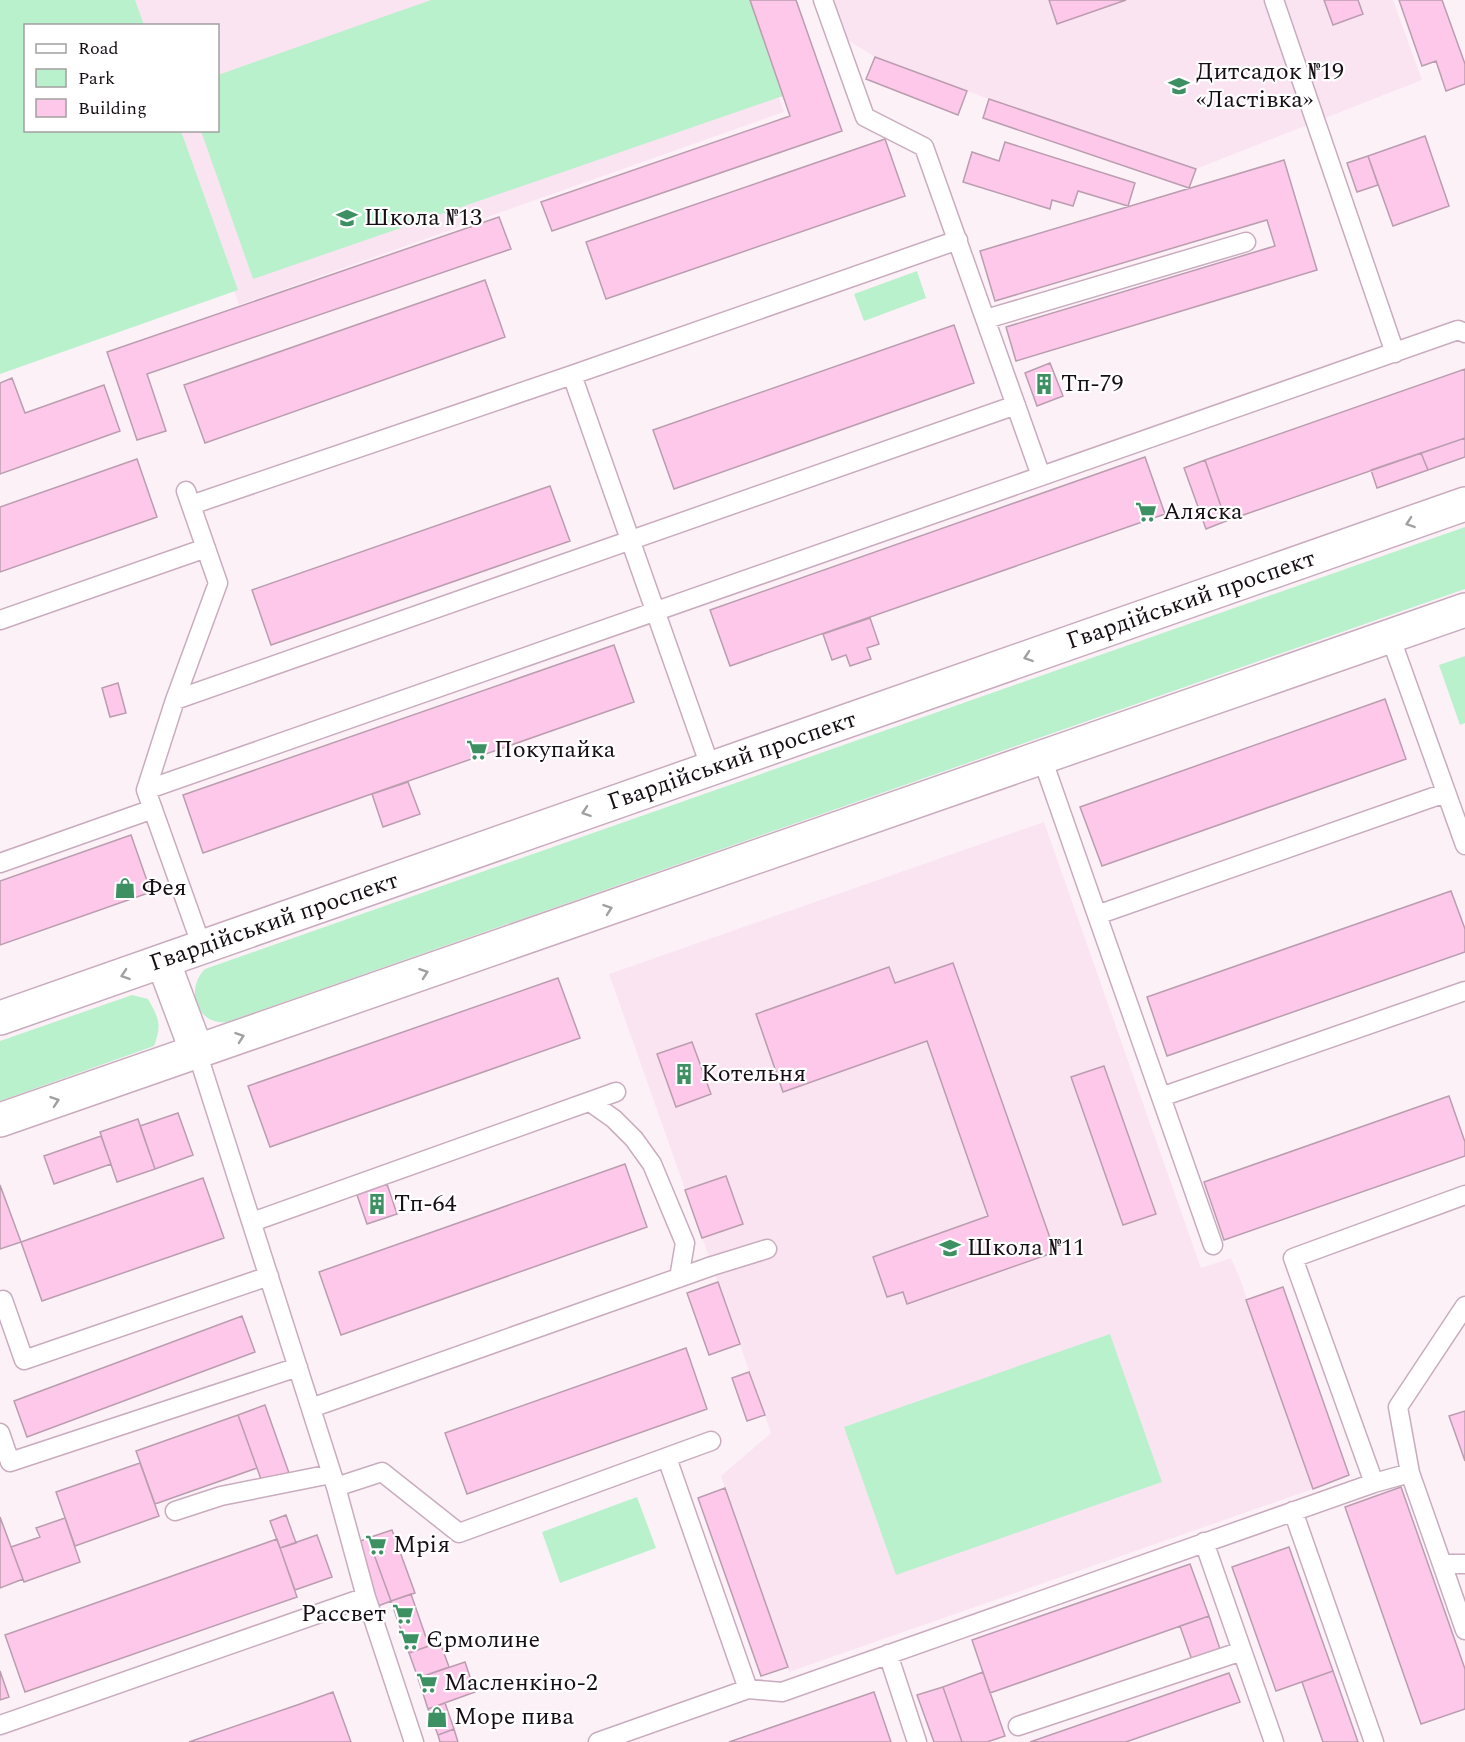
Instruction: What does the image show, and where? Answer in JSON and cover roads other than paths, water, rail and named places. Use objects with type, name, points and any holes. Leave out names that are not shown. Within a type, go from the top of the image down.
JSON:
[{"type":"main road","name":"Гвардійський проспект","points":[[0,1018],[1465,504]]},
{"type":"main road","points":[[0,1120],[1465,610]]},
{"type":"main road","points":[[163,961],[197,1052]]},
{"type":"lane","points":[[823,0],[865,117],[924,147],[1041,476]]},
{"type":"lane","points":[[1274,0],[1395,352]]},
{"type":"lane","points":[[202,947],[146,790],[175,700],[218,583],[188,498],[572,375],[958,240]]},
{"type":"lane","points":[[986,319],[1246,242]]},
{"type":"lane","points":[[146,790],[1458,330],[1465,333]]},
{"type":"lane","points":[[572,375],[711,769]]},
{"type":"lane","points":[[175,700],[1016,405]]},
{"type":"lane","points":[[0,620],[206,548]]},
{"type":"lane","points":[[1390,636],[1445,793],[1463,827],[1465,845]]},
{"type":"lane","points":[[1042,758],[1213,1245]]},
{"type":"lane","points":[[1097,915],[1445,793]]},
{"type":"lane","points":[[0,862],[153,809]]},
{"type":"lane","points":[[1161,1097],[1465,991]]},
{"type":"lane","points":[[197,1052],[334,1480],[366,1597],[414,1742]]},
{"type":"lane","points":[[252,1222],[616,1092]]},
{"type":"lane","points":[[590,1102],[634,1139],[652,1164],[685,1244],[679,1278]]},
{"type":"lane","points":[[1374,1483],[1293,1258],[1465,1196]]},
{"type":"lane","points":[[311,1408],[679,1278],[767,1250]]},
{"type":"lane","points":[[0,1301],[3,1300],[24,1360],[269,1276]]},
{"type":"lane","points":[[1465,1306],[1398,1407],[1410,1473],[1465,1630]]},
{"type":"lane","points":[[0,1433],[10,1462],[298,1367]]},
{"type":"lane","points":[[175,1511],[221,1496],[382,1472],[459,1533],[711,1442]]},
{"type":"lane","points":[[667,1458],[748,1689]]},
{"type":"lane","points":[[598,1742],[748,1689],[782,1692],[1204,1542],[1374,1483],[1410,1473]]},
{"type":"lane","points":[[1293,1511],[1374,1742]]},
{"type":"lane","points":[[1204,1542],[1274,1742]]},
{"type":"lane","points":[[1442,1564],[1465,1564]]},
{"type":"lane","points":[[0,1725],[366,1597]]},
{"type":"lane","points":[[1018,1726],[1242,1651]]},
{"type":"lane","points":[[888,1654],[917,1742]]},
{"type":"place","name":"Дитсадок №19 «Ластівка»","points":[[1179,86]]},
{"type":"place","name":"Школа №13","points":[[347,218]]},
{"type":"place","name":"Тп-79","points":[[1044,384]]},
{"type":"place","name":"Аляска","points":[[1146,512]]},
{"type":"place","name":"Покупайка","points":[[477,750]]},
{"type":"place","name":"Фея","points":[[125,888]]},
{"type":"place","name":"Котельня","points":[[684,1074]]},
{"type":"place","name":"Тп-64","points":[[377,1204]]},
{"type":"place","name":"Школа №11","points":[[950,1248]]},
{"type":"place","name":"Мрія","points":[[376,1545]]},
{"type":"place","name":"Рассвет","points":[[403,1614]]},
{"type":"place","name":"Єрмолине","points":[[409,1640]]},
{"type":"place","name":"Масленкіно-2","points":[[427,1683]]},
{"type":"place","name":"Море пива","points":[[437,1717]]}]
